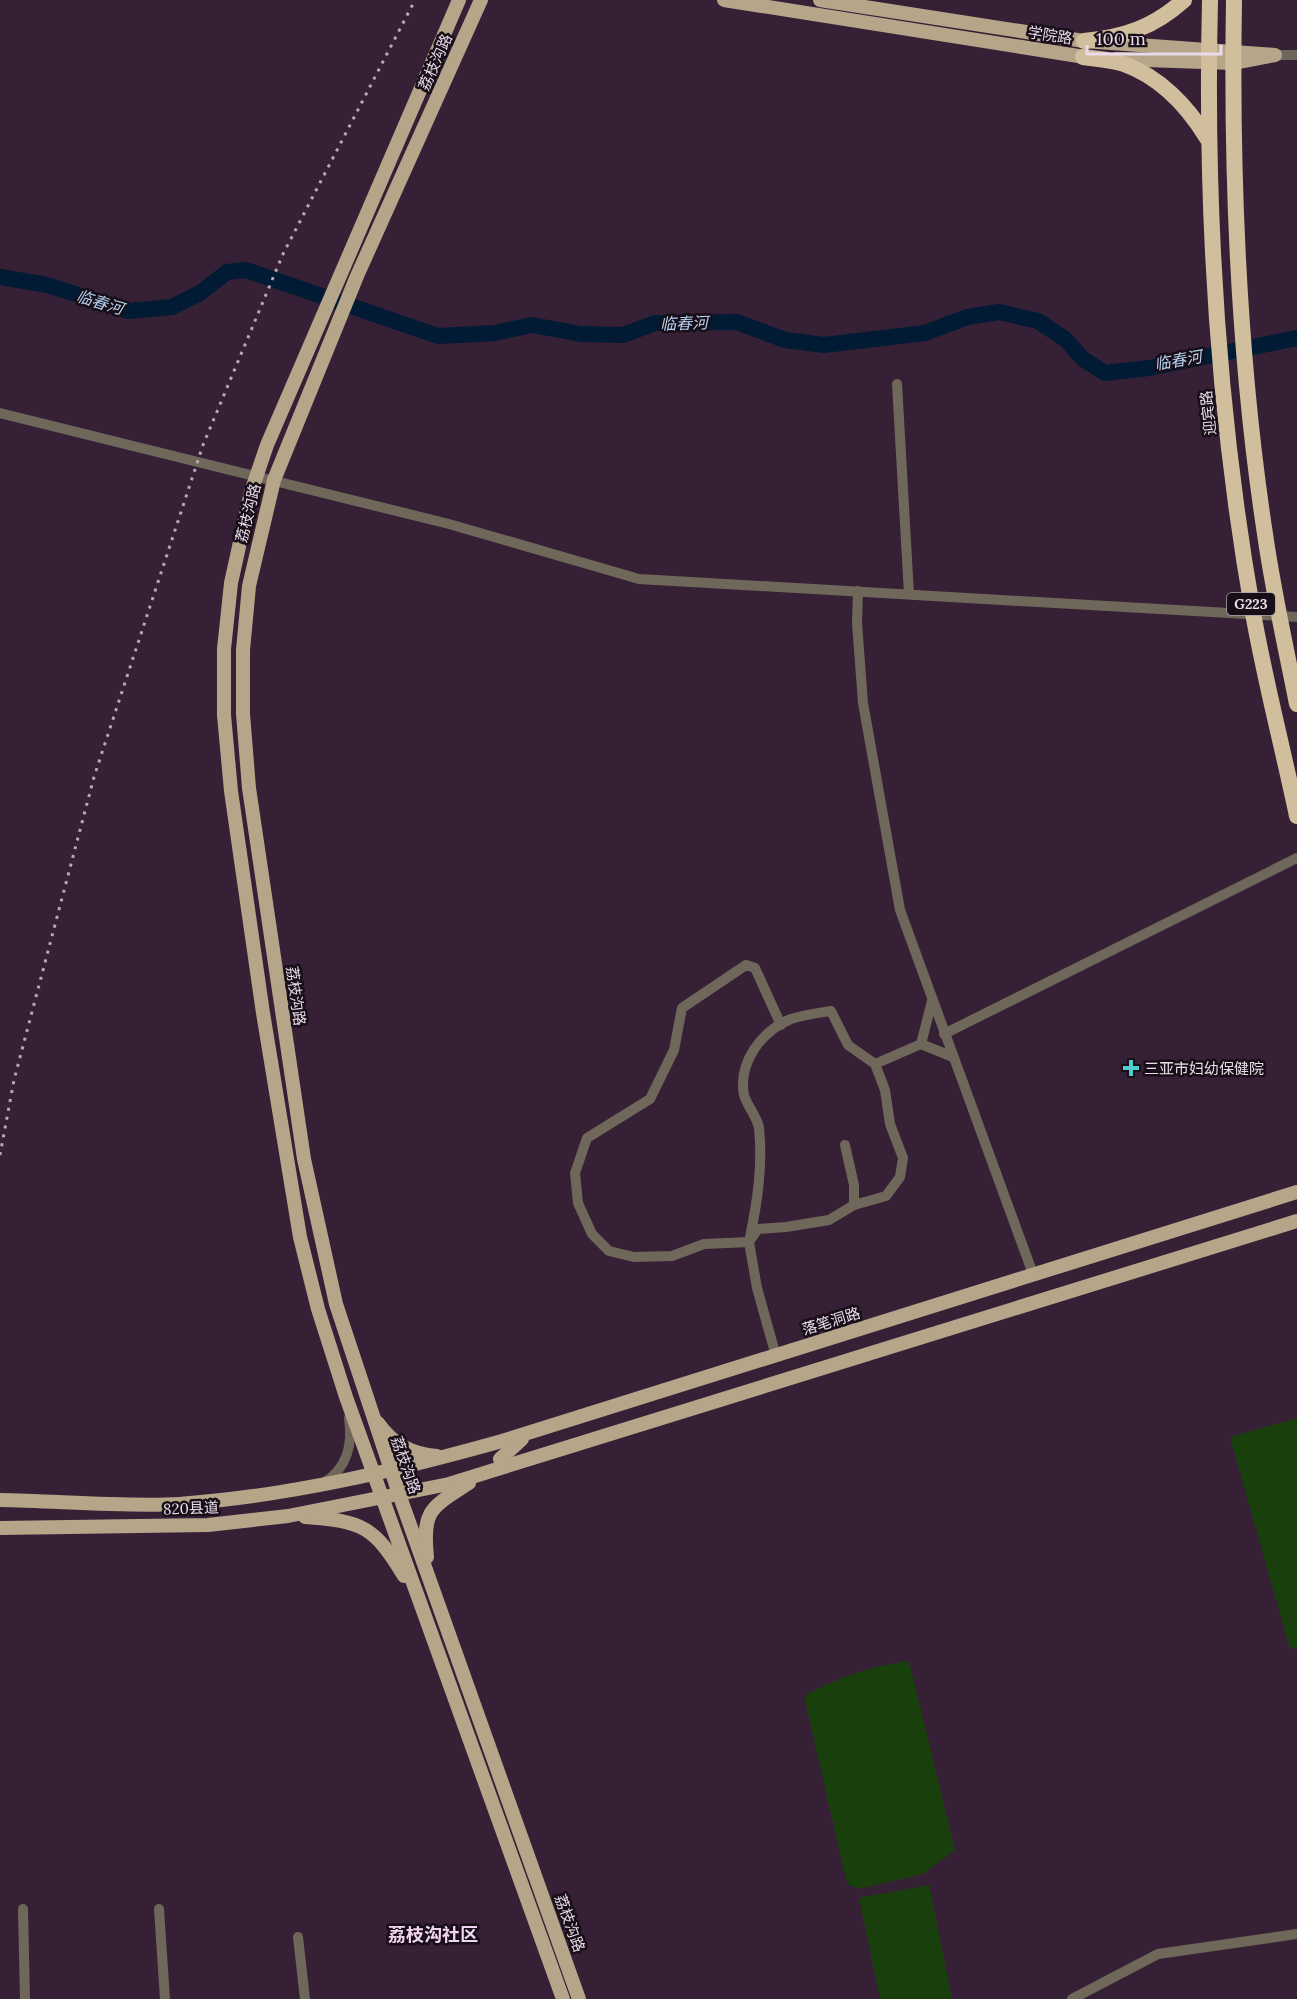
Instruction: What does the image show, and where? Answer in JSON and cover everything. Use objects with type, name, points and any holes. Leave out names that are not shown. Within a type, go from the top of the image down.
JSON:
[{"type":"highway","points":[[1083,49],[1163,19],[1184,0]]},
{"type":"highway","name":"迎宾路","points":[[1210,0],[1207,139],[1215,309],[1223,389],[1253,614],[1297,816]]},
{"type":"highway","name":"G223","points":[[1234,0],[1234,220],[1247,387],[1264,534],[1297,704]]},
{"type":"highway","points":[[1083,49],[1124,64],[1154,80],[1194,117],[1207,139]]},
{"type":"main road","name":"荔枝沟路","points":[[459,0],[267,445],[256,476],[231,583],[224,649],[225,715],[231,791],[263,1013],[298,1227],[318,1309],[346,1397],[563,1999]]},
{"type":"main road","name":"荔枝沟路","points":[[481,0],[357,276],[274,480],[253,560],[243,650],[243,714],[249,788],[293,1085],[318,1233],[336,1304],[391,1472],[579,1999]]},
{"type":"main road","name":"学院路","points":[[724,0],[1083,49],[1233,57],[1275,55]]},
{"type":"main road","name":"学院路","points":[[820,0],[1083,49]]},
{"type":"main road","name":"落笔洞路","points":[[374,1475],[540,1430],[1297,1192]]},
{"type":"main road","points":[[382,1498],[449,1484],[1297,1221]]},
{"type":"main road","points":[[371,1411],[387,1435],[411,1452],[436,1456],[463,1452]]},
{"type":"main road","points":[[510,1464],[502,1464],[502,1455],[540,1430]]},
{"type":"main road","points":[[432,1588],[424,1528],[432,1510],[485,1472]]},
{"type":"main road","name":"820县道","points":[[0,1500],[176,1504],[317,1486],[374,1475]]},
{"type":"main road","name":"820县道","points":[[0,1528],[208,1526],[288,1516],[382,1498]]},
{"type":"main road","points":[[288,1516],[350,1522],[372,1531],[388,1549],[417,1594]]},
{"type":"street","points":[[1275,55],[1297,55]]},
{"type":"street","points":[[897,384],[909,594]]},
{"type":"street","points":[[0,413],[449,524],[639,579],[1297,617]]},
{"type":"street","points":[[858,591],[857,623],[863,704],[900,910],[1033,1274]]},
{"type":"street","points":[[944,1034],[1297,858]]},
{"type":"street","points":[[749,1242],[704,1244],[672,1256],[634,1257],[609,1251],[592,1234],[578,1203],[575,1173],[587,1138],[650,1099],[674,1050],[682,1008],[746,965],[755,968],[781,1025]]},
{"type":"street","points":[[921,1044],[932,1001]]},
{"type":"street","points":[[749,1242],[758,1229],[829,1220],[854,1205],[886,1196],[900,1177],[903,1158],[890,1124],[885,1090],[875,1064],[848,1045],[831,1011],[791,1019],[773,1029],[749,1054],[742,1073],[744,1096],[758,1125],[760,1170],[758,1202],[749,1242],[757,1288],[776,1356]]},
{"type":"street","points":[[875,1064],[921,1044],[953,1057]]},
{"type":"street","points":[[845,1145],[854,1185],[854,1205]]},
{"type":"street","points":[[317,1486],[339,1473],[348,1455],[351,1428],[346,1397]]},
{"type":"street","points":[[159,1909],[165,1999]]},
{"type":"street","points":[[23,1910],[25,1999]]},
{"type":"street","points":[[1072,1999],[1158,1954],[1297,1934]]},
{"type":"street","points":[[298,1937],[305,1999]]},
{"type":"green space","points":[[1297,1418],[1297,1647],[1290,1649],[1230,1437]]},
{"type":"green space","points":[[909,1661],[955,1850],[923,1874],[858,1889],[847,1884],[804,1696],[855,1673]]},
{"type":"green space","points":[[929,1885],[952,1999],[880,1999],[859,1898]]},
{"type":"waterway","name":"临春河","points":[[0,277],[47,285],[128,311],[172,307],[200,293],[227,272],[246,270],[438,336],[495,333],[532,325],[581,334],[623,335],[655,323],[737,322],[785,340],[824,345],[925,333],[967,317],[999,312],[1038,321],[1065,339],[1083,359],[1105,373],[1149,368],[1297,338]]},
{"type":"railway","points":[[0,1155],[14,1080],[94,777],[203,445],[283,254],[415,0]]},
{"type":"place","name":"三亚市妇幼保健院","points":[[1131,1068]]},
{"type":"district","name":"荔枝沟社区","points":[[433,1934]]}]
